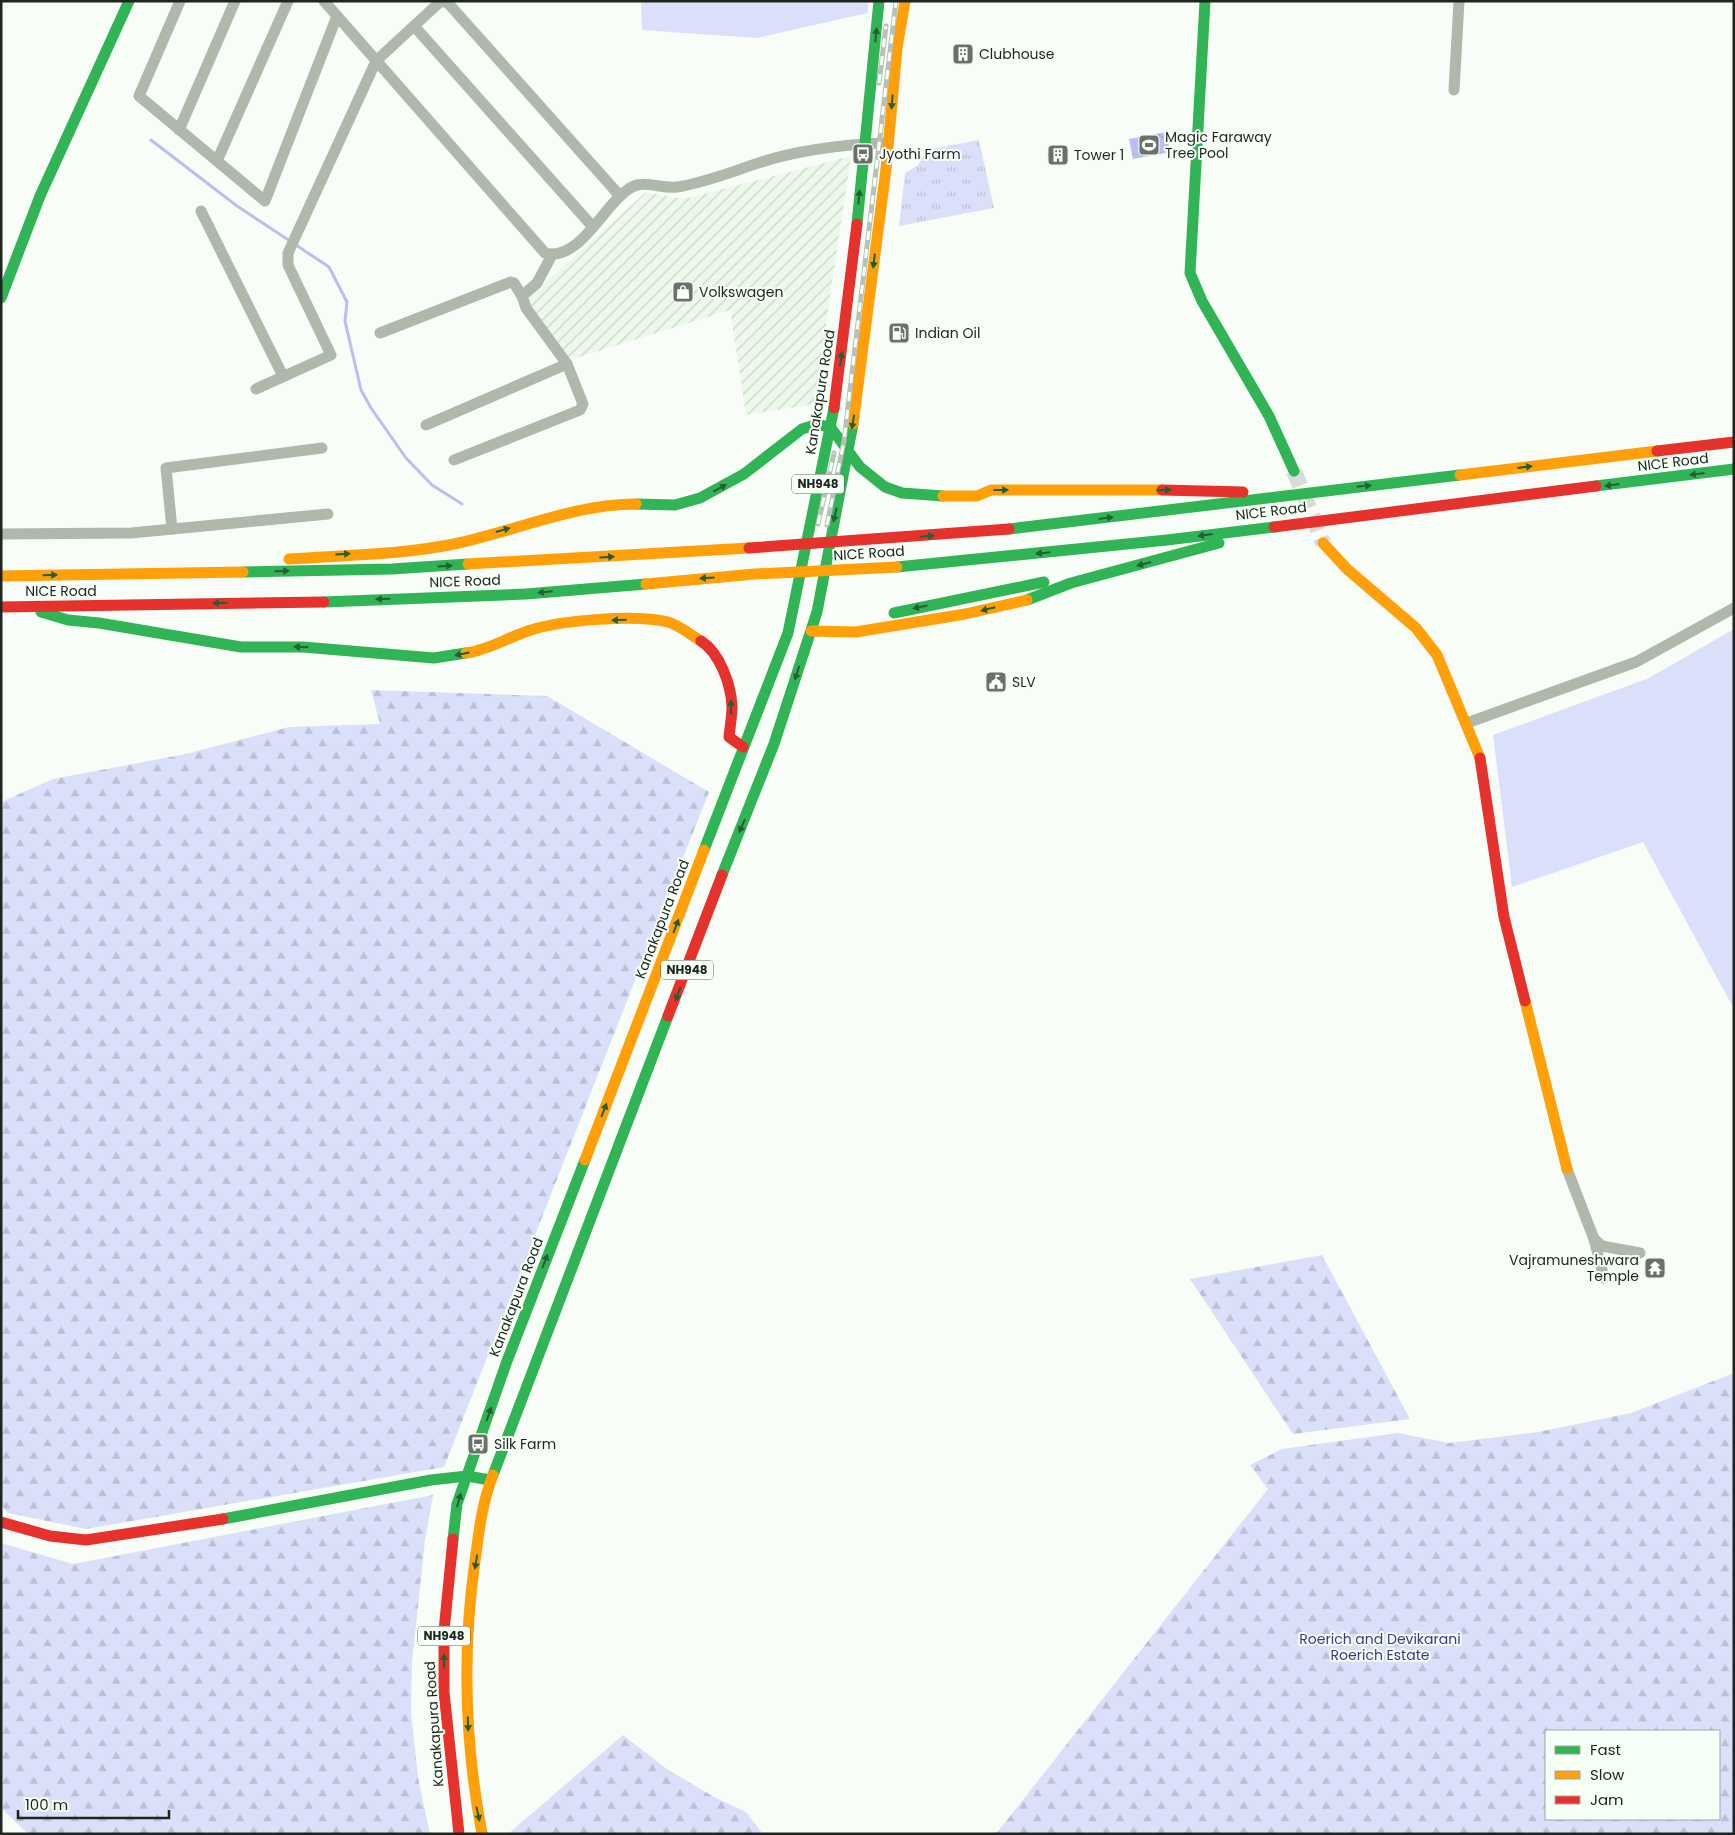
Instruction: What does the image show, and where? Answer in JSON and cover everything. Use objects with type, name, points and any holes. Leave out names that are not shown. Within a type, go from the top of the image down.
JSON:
[{"type":"main road","points":[[1,298],[40,196],[129,1]]},
{"type":"main road","name":"Kanakapura Road","points":[[482,1834],[474,1793],[469,1732],[468,1629],[483,1502],[711,868],[743,747],[788,633],[831,428],[851,288],[864,144],[880,1]]},
{"type":"main road","name":"Kanakapura Road","points":[[460,1834],[447,1734],[444,1692],[444,1631],[457,1504],[507,1360],[711,868],[774,744],[811,632],[848,451],[863,357],[897,48],[905,1]]},
{"type":"main road","points":[[1205,1],[1190,273],[1202,301],[1269,416],[1294,471]]},
{"type":"main road","points":[[226,572],[269,560],[402,551],[458,543],[608,504],[675,505],[712,492],[744,474],[802,429],[818,424],[831,428],[860,468],[885,487],[902,493],[977,496],[991,490],[1105,488],[1125,490],[1200,489],[1286,494]]},
{"type":"main road","name":"NICE Road","points":[[1,576],[392,569],[760,548],[1011,530],[1286,494],[1734,442]]},
{"type":"main road","name":"NICE Road","points":[[1,607],[320,602],[526,594],[755,574],[873,569],[1027,555],[1734,469]]},
{"type":"main road","points":[[811,632],[844,630],[856,632],[955,617],[1052,592],[1071,583],[1294,523]]},
{"type":"main road","points":[[1323,543],[1346,569],[1416,628],[1437,655],[1479,751],[1504,917],[1567,1169]]},
{"type":"main road","points":[[844,630],[869,618],[999,590],[1051,580],[1071,583]]},
{"type":"main road","points":[[22,606],[68,620],[99,623],[208,643],[241,647],[303,647],[434,658],[480,650],[527,631],[559,623],[649,619],[670,622],[699,639],[716,656],[727,678],[731,699],[729,738],[743,747]]},
{"type":"main road","points":[[1,1522],[50,1536],[86,1540],[203,1523],[412,1484],[467,1476],[490,1480]]},
{"type":"street","points":[[180,1],[139,96],[265,201],[337,16]]},
{"type":"street","points":[[180,130],[235,1]]},
{"type":"street","points":[[217,161],[288,1]]},
{"type":"street","points":[[324,1],[545,253],[552,256],[562,253],[593,227],[620,196],[634,186],[676,187],[777,158],[834,146],[888,143]]},
{"type":"street","points":[[1454,90],[1459,1]]},
{"type":"street","points":[[256,389],[331,355],[288,265],[288,253],[376,61],[442,2],[448,3],[620,196]]},
{"type":"street","points":[[414,26],[593,227]]},
{"type":"street","points":[[201,211],[283,376]]},
{"type":"street","points":[[522,296],[537,283],[552,256]]},
{"type":"street","points":[[380,333],[511,282],[522,296],[526,308],[567,364],[583,404],[580,410],[454,460]]},
{"type":"street","points":[[426,425],[567,364]]},
{"type":"street","points":[[172,529],[166,468],[322,448]]},
{"type":"street","points":[[1,534],[131,533],[328,514]]},
{"type":"street","points":[[1467,723],[1636,662],[1734,608]]},
{"type":"street","points":[[1567,1169],[1594,1239],[1604,1278]]},
{"type":"street","points":[[1594,1239],[1602,1246],[1640,1253]]},
{"type":"shaded area","name":"Volkswagen","points":[[851,156],[814,404],[746,415],[730,310],[570,360],[525,301],[646,192],[684,199]]},
{"type":"green space","points":[[641,1],[868,1],[868,13],[757,38],[642,30]]},
{"type":"green space","points":[[979,140],[994,208],[899,226],[905,173],[918,165],[927,150]]},
{"type":"green space","points":[[1734,629],[1734,1009],[1643,842],[1512,887],[1493,735],[1649,678]]},
{"type":"green space","points":[[371,690],[547,696],[709,792],[444,1467],[86,1529],[8,1513],[1,1505],[1,802],[53,779],[186,754],[289,727],[380,724]]},
{"type":"green space","points":[[1322,1255],[1410,1419],[1293,1434],[1190,1279]]},
{"type":"green space","name":"Roerich and Devikarani Roerich Estate","points":[[1734,1373],[1734,1834],[996,1834],[1268,1489],[1250,1465],[1282,1449],[1398,1433],[1449,1443],[1538,1432],[1631,1413]]},
{"type":"green space","points":[[433,1495],[425,1540],[412,1662],[411,1712],[418,1777],[430,1834],[28,1834],[1,1808],[1,1543],[73,1564]]},
{"type":"green space","points":[[623,1735],[667,1769],[714,1797],[746,1812],[763,1834],[508,1834]]},
{"type":"water","name":"Magic Faraway Tree Pool","points":[[1166,132],[1170,152],[1133,159],[1129,139]]},
{"type":"waterway","points":[[151,140],[237,206],[290,241]]},
{"type":"waterway","points":[[296,245],[329,267],[347,302],[345,321],[361,390],[371,408],[406,458],[432,485],[462,504]]},
{"type":"tunnel","points":[[1294,471],[1323,543]]},
{"type":"railway","points":[[827,525],[844,441],[896,1]]},
{"type":"railway","points":[[879,83],[886,26]]},
{"type":"railway","points":[[818,524],[834,453]]},
{"type":"traffic: fast","points":[[1,298],[40,196],[129,1]]},
{"type":"traffic: fast","points":[[857,224],[879,1]]},
{"type":"traffic: fast","points":[[1205,1],[1190,273],[1202,301],[1269,416],[1294,471]]},
{"type":"traffic: fast","points":[[704,850],[788,633],[834,408]]},
{"type":"traffic: fast","points":[[636,504],[675,505],[700,498],[744,474],[802,429],[818,424],[831,428],[860,467],[885,487],[902,493],[943,496]]},
{"type":"traffic: fast","points":[[722,875],[774,744],[817,612],[853,424]]},
{"type":"traffic: fast","points":[[1596,486],[1734,469]]},
{"type":"traffic: fast","points":[[1009,529],[1460,475]]},
{"type":"traffic: fast","points":[[897,567],[1167,540],[1274,527]]},
{"type":"traffic: fast","points":[[1027,600],[1071,583],[1219,543]]},
{"type":"traffic: fast","points":[[243,572],[392,569],[468,564]]},
{"type":"traffic: fast","points":[[894,613],[1044,582]]},
{"type":"traffic: fast","points":[[324,602],[526,594],[646,584]]},
{"type":"traffic: fast","points":[[41,612],[68,620],[99,623],[241,647],[303,647],[434,658],[466,653]]},
{"type":"traffic: fast","points":[[493,1475],[668,1016]]},
{"type":"traffic: fast","points":[[453,1539],[457,1504],[507,1361],[585,1160]]},
{"type":"traffic: fast","points":[[223,1519],[431,1480],[467,1476],[490,1480]]},
{"type":"traffic: slow","points":[[853,424],[886,169],[897,48],[905,1]]},
{"type":"traffic: slow","points":[[1460,475],[1657,451]]},
{"type":"traffic: slow","points":[[943,496],[977,496],[991,490],[1162,490]]},
{"type":"traffic: slow","points":[[289,559],[395,552],[438,547],[481,538],[591,508],[636,504]]},
{"type":"traffic: slow","points":[[1323,543],[1347,569],[1416,628],[1437,655],[1480,758]]},
{"type":"traffic: slow","points":[[468,564],[749,548]]},
{"type":"traffic: slow","points":[[646,584],[755,574],[897,567]]},
{"type":"traffic: slow","points":[[1,576],[243,572]]},
{"type":"traffic: slow","points":[[811,631],[856,632],[965,614],[1027,600]]},
{"type":"traffic: slow","points":[[466,653],[497,644],[542,627],[598,619],[637,618],[668,622],[701,641]]},
{"type":"traffic: slow","points":[[585,1160],[704,850]]},
{"type":"traffic: slow","points":[[1525,1001],[1567,1169]]},
{"type":"traffic: slow","points":[[482,1834],[476,1800],[469,1732],[467,1698],[468,1629],[478,1539],[493,1475]]},
{"type":"traffic: jam","points":[[834,408],[857,224]]},
{"type":"traffic: jam","points":[[1657,451],[1734,442]]},
{"type":"traffic: jam","points":[[1274,527],[1596,486]]},
{"type":"traffic: jam","points":[[1162,490],[1243,492]]},
{"type":"traffic: jam","points":[[749,548],[1009,529]]},
{"type":"traffic: jam","points":[[1,607],[324,602]]},
{"type":"traffic: jam","points":[[701,641],[714,653],[727,679],[732,706],[729,737],[743,747]]},
{"type":"traffic: jam","points":[[1480,758],[1504,917],[1525,1001]]},
{"type":"traffic: jam","points":[[668,1016],[722,875]]},
{"type":"traffic: jam","points":[[1,1522],[50,1536],[86,1540],[223,1519]]},
{"type":"traffic: jam","points":[[453,1539],[444,1631],[444,1692],[459,1834]]},
{"type":"place","name":"Clubhouse","points":[[963,54]]},
{"type":"place","name":"Magic Faraway Tree Pool","points":[[1149,145]]},
{"type":"place","name":"Jyothi Farm","points":[[863,154]]},
{"type":"place","name":"Tower 1","points":[[1058,155]]},
{"type":"place","name":"Volkswagen","points":[[683,292]]},
{"type":"place","name":"Indian Oil","points":[[899,333]]},
{"type":"place","name":"SLV","points":[[996,682]]},
{"type":"place","name":"Vajramuneshwara Temple","points":[[1655,1268]]},
{"type":"place","name":"Silk Farm","points":[[478,1444]]}]
